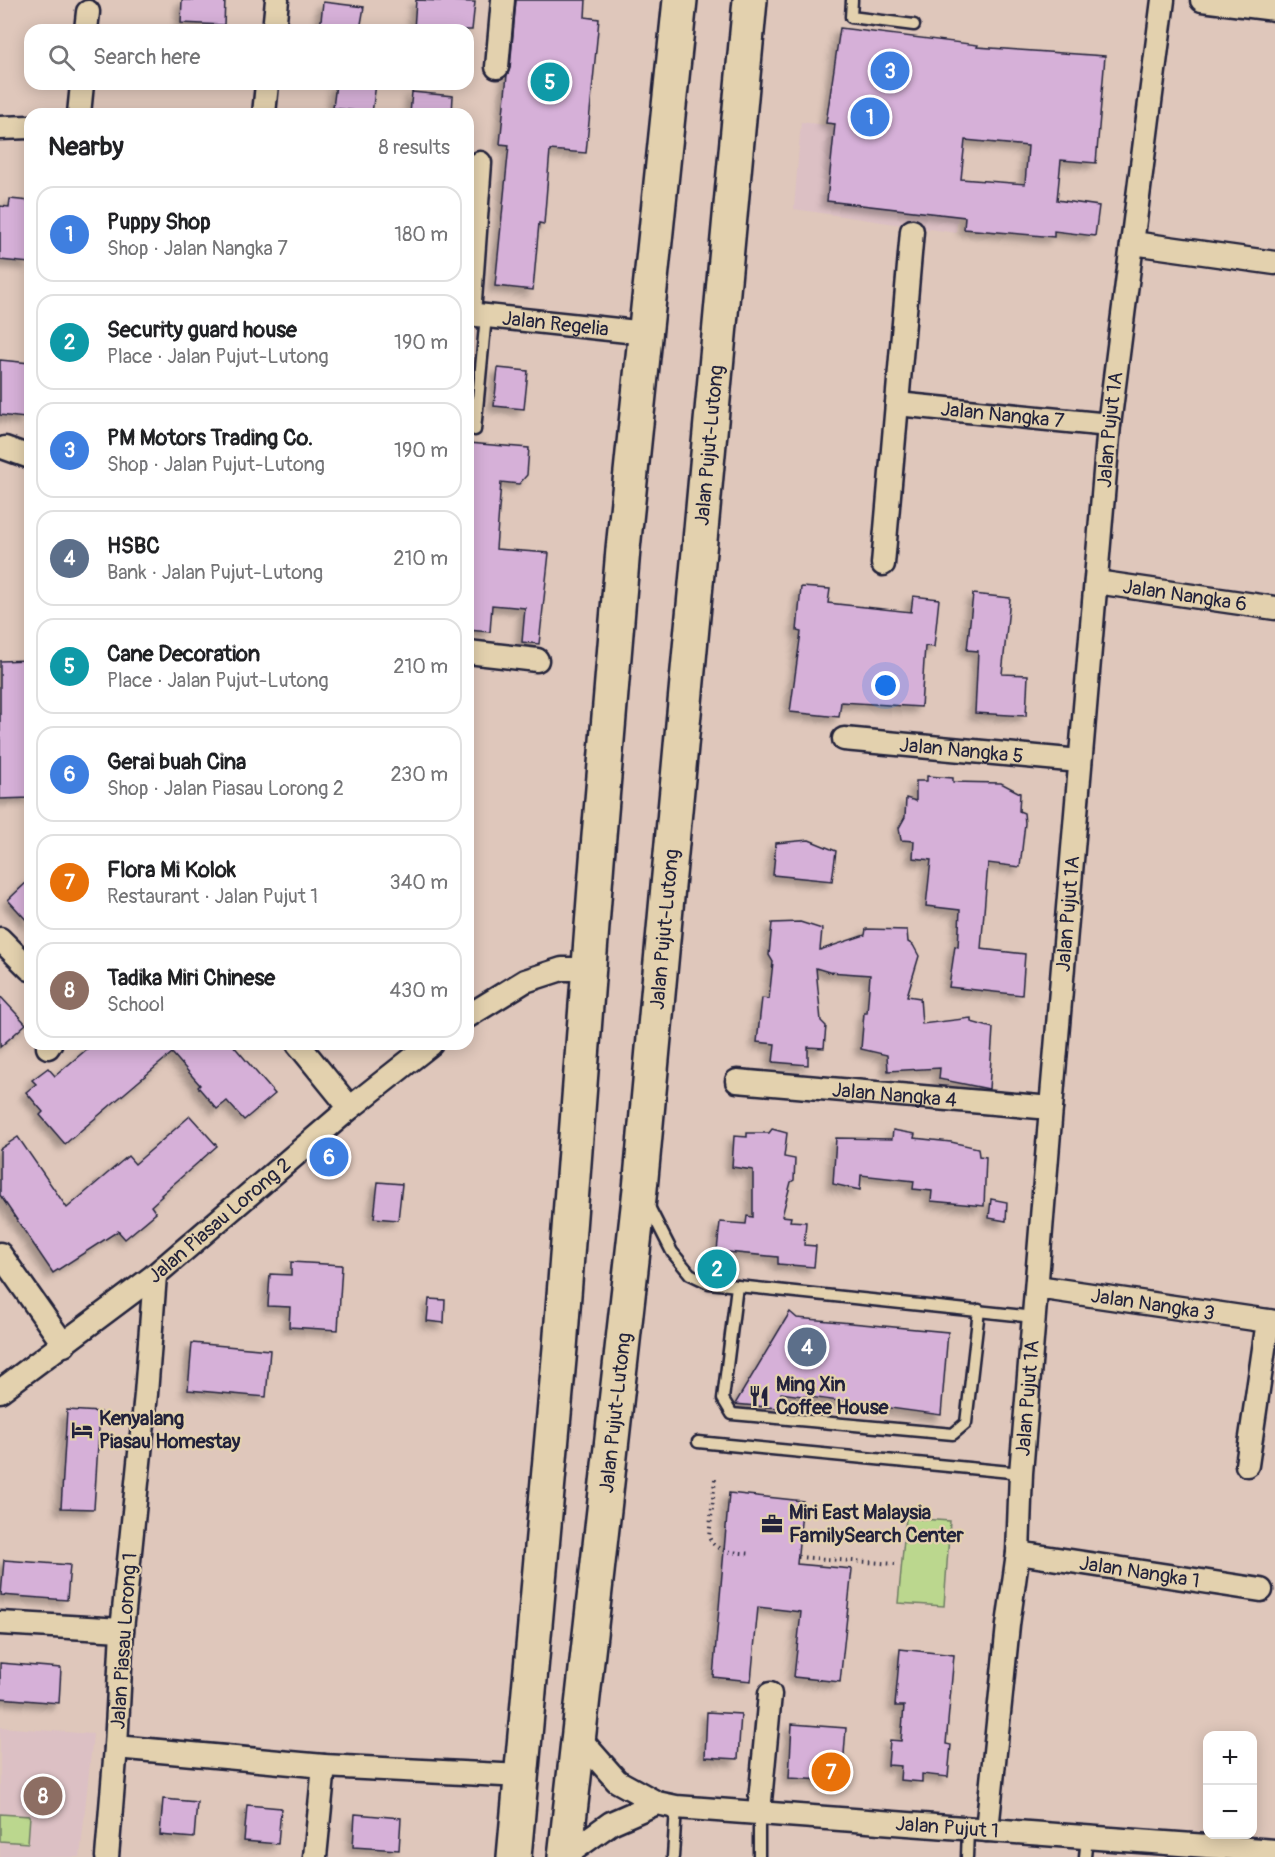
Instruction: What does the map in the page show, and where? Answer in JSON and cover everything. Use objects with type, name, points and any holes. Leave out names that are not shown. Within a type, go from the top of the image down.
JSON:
[{"type":"highway","points":[[514,1857],[560,1347],[623,549],[680,0]]},
{"type":"highway","name":"Jalan Pujut-Lutong","points":[[565,1857],[640,1189],[750,0]]},
{"type":"street","points":[[275,24],[277,0]]},
{"type":"street","points":[[497,67],[503,0]]},
{"type":"street","name":"Jalan Pujut 1A","points":[[978,1829],[1018,1553],[1021,1473],[1109,425],[1162,0]]},
{"type":"street","points":[[1202,0],[1275,9]]},
{"type":"street","points":[[79,108],[81,90]]},
{"type":"street","points":[[265,108],[266,90]]},
{"type":"street","points":[[0,128],[24,127]]},
{"type":"street","points":[[474,314],[480,163]]},
{"type":"street","points":[[883,564],[912,231]]},
{"type":"street","points":[[1133,243],[1275,263]]},
{"type":"street","name":"Jalan Regelia","points":[[474,314],[645,333]]},
{"type":"street","name":"Jalan Nangka 7","points":[[897,404],[1109,425]]},
{"type":"street","points":[[5,448],[24,454]]},
{"type":"street","name":"Jalan Nangka 6","points":[[1096,582],[1275,608]]},
{"type":"street","points":[[474,653],[537,660]]},
{"type":"street","name":"Jalan Nangka 5","points":[[844,739],[1080,761]]},
{"type":"street","points":[[0,939],[24,963]]},
{"type":"street","points":[[474,1012],[525,981],[562,969],[589,969]]},
{"type":"street","points":[[303,1050],[350,1108]]},
{"type":"street","name":"Jalan Piasau Lorong 2","points":[[0,1391],[155,1275],[350,1108],[423,1050]]},
{"type":"street","name":"Jalan Nangka 4","points":[[737,1081],[1051,1108]]},
{"type":"street","points":[[0,1254],[63,1345]]},
{"type":"street","name":"Jalan Piasau Lorong 1","points":[[155,1275],[146,1394],[122,1630],[116,1747],[324,1766],[520,1776]]},
{"type":"street","name":"Jalan Nangka 3","points":[[1037,1287],[1271,1321],[1247,1465]]},
{"type":"street","name":"Jalan Nangka 1","points":[[1018,1553],[1261,1590]]},
{"type":"street","points":[[0,1623],[122,1630]]},
{"type":"street","points":[[759,1812],[770,1694]]},
{"type":"street","name":"Jalan Pujut 1","points":[[580,1739],[617,1781],[666,1805],[978,1829],[1086,1847],[1211,1840],[1275,1851]]},
{"type":"street","points":[[107,1857],[116,1747]]},
{"type":"street","points":[[315,1857],[324,1766]]},
{"type":"street","name":"Jalan Pujut 1","points":[[565,1857],[611,1823],[666,1805]]},
{"type":"lane","points":[[852,0],[851,16],[914,25]]},
{"type":"lane","points":[[474,314],[475,430]]},
{"type":"lane","points":[[640,1189],[672,1252],[690,1274],[709,1283],[1034,1317]]},
{"type":"lane","points":[[737,1286],[723,1399],[732,1414],[953,1434],[966,1423],[979,1310]]},
{"type":"lane","points":[[698,1442],[1021,1473]]},
{"type":"lane","points":[[666,1805],[673,1857]]},
{"type":"lane","points":[[759,1812],[759,1857]]},
{"type":"lane","points":[[967,1857],[978,1829]]},
{"type":"path","points":[[715,1479],[709,1537],[711,1542],[715,1547],[723,1550],[752,1554]]},
{"type":"path","points":[[798,1557],[895,1564]]},
{"type":"shaded area","points":[[801,122],[967,142],[956,233],[794,209]]},
{"type":"shaded area","points":[[0,1727],[93,1734],[80,1857],[0,1857]]},
{"type":"green space","points":[[906,1518],[950,1521],[944,1606],[898,1603]]},
{"type":"green space","points":[[0,1814],[30,1816],[28,1843],[0,1841]]},
{"type":"building","points":[[182,0],[225,0],[224,24],[181,23]]},
{"type":"building","points":[[416,0],[475,2],[473,24],[414,24]]},
{"type":"building","points":[[516,0],[586,0],[585,17],[599,19],[586,153],[550,150],[544,224],[539,223],[533,290],[495,286],[509,145],[500,144]]},
{"type":"building","points":[[323,2],[364,7],[361,24],[321,24]]},
{"type":"building","points":[[840,28],[978,45],[977,47],[1105,56],[1096,163],[1061,160],[1057,200],[1099,206],[1095,236],[1054,231],[1054,237],[964,229],[965,217],[827,201],[835,124],[826,123]],"holes":[[[965,140],[1028,146],[1025,184],[961,179]]]},
{"type":"building","points":[[335,90],[375,90],[373,108],[333,108]]},
{"type":"building","points":[[412,92],[453,96],[452,108],[411,108]]},
{"type":"building","points":[[10,199],[24,200],[24,262],[0,260],[0,206],[9,207]]},
{"type":"building","points":[[0,360],[24,362],[24,418],[0,415]]},
{"type":"building","points":[[498,368],[528,371],[524,409],[494,406]]},
{"type":"building","points":[[474,443],[529,448],[527,475],[519,484],[501,482],[496,549],[549,553],[539,644],[522,642],[525,608],[492,605],[490,632],[474,631]]},
{"type":"building","points":[[801,587],[830,589],[828,603],[911,612],[913,596],[939,599],[934,647],[925,646],[921,707],[841,702],[839,717],[790,712],[801,632],[797,631]]},
{"type":"building","points":[[973,594],[1010,598],[1002,674],[1028,675],[1026,716],[975,713],[978,651],[967,650]]},
{"type":"building","points":[[24,660],[24,798],[0,799],[0,661]]},
{"type":"building","points":[[927,776],[953,778],[953,782],[1001,783],[1020,793],[1019,811],[1024,813],[1025,823],[1020,867],[988,863],[981,949],[1025,954],[1022,995],[949,987],[955,946],[958,947],[960,910],[926,906],[931,860],[913,858],[914,841],[901,840],[899,828],[905,817],[906,798],[916,801],[916,781],[927,781]]},
{"type":"building","points":[[809,840],[836,851],[832,881],[773,875],[776,843]]},
{"type":"building","points":[[24,885],[24,917],[8,900]]},
{"type":"building","points":[[800,922],[822,929],[820,950],[865,935],[866,929],[907,930],[908,942],[913,945],[919,956],[907,996],[920,998],[922,1024],[971,1018],[971,1022],[993,1028],[989,1089],[939,1079],[940,1068],[888,1071],[887,1055],[861,1049],[870,975],[829,972],[816,968],[821,1021],[826,1026],[824,1048],[808,1047],[808,1065],[773,1062],[775,1044],[757,1042],[762,998],[769,999],[773,962],[769,955],[772,923]]},
{"type":"building","points":[[0,996],[24,1022],[24,1026],[0,1047]]},
{"type":"building","points":[[86,1050],[237,1050],[275,1094],[244,1120],[227,1101],[217,1109],[172,1053],[65,1144],[40,1115],[43,1112],[26,1092],[36,1084],[32,1080],[48,1068],[55,1076]]},
{"type":"building","points":[[190,1116],[217,1146],[161,1195],[151,1206],[156,1213],[125,1239],[118,1231],[53,1273],[0,1195],[0,1149],[18,1137],[67,1208],[128,1156],[135,1164]]},
{"type":"building","points":[[772,1129],[787,1133],[784,1157],[795,1159],[794,1180],[791,1182],[782,1216],[791,1217],[790,1221],[806,1222],[804,1245],[816,1246],[814,1267],[778,1264],[778,1257],[717,1251],[720,1222],[746,1224],[747,1216],[753,1217],[753,1170],[732,1167],[734,1136],[747,1137],[747,1133],[769,1133]]},
{"type":"building","points":[[893,1130],[915,1134],[914,1138],[978,1148],[979,1156],[986,1157],[984,1206],[931,1201],[932,1191],[913,1189],[914,1181],[861,1175],[860,1190],[833,1184],[836,1138],[892,1139]]},
{"type":"building","points":[[378,1182],[402,1184],[398,1220],[374,1218]]},
{"type":"building","points":[[991,1199],[1007,1202],[1006,1221],[989,1218]]},
{"type":"building","points":[[291,1262],[342,1265],[338,1330],[289,1327],[290,1307],[268,1306],[270,1274],[291,1275]]},
{"type":"building","points":[[429,1299],[445,1300],[444,1323],[427,1321]]},
{"type":"building","points":[[790,1312],[797,1318],[948,1332],[941,1415],[781,1393],[778,1408],[735,1404]]},
{"type":"building","points":[[192,1343],[270,1350],[266,1397],[188,1390]]},
{"type":"building","points":[[67,1410],[100,1412],[94,1509],[61,1508]]},
{"type":"building","points":[[729,1493],[803,1501],[797,1564],[852,1569],[840,1682],[794,1677],[801,1612],[758,1607],[751,1681],[713,1677]]},
{"type":"building","points":[[4,1560],[70,1565],[67,1600],[1,1595]]},
{"type":"building","points":[[900,1649],[954,1655],[946,1744],[951,1745],[948,1777],[922,1774],[922,1782],[900,1780],[901,1766],[888,1765],[890,1740],[901,1741],[904,1706],[895,1706]]},
{"type":"building","points":[[0,1663],[61,1668],[59,1703],[0,1698]]},
{"type":"building","points":[[707,1712],[741,1714],[738,1759],[705,1757]]},
{"type":"building","points":[[792,1724],[846,1728],[842,1781],[789,1778]]},
{"type":"building","points":[[163,1799],[197,1802],[194,1838],[160,1835]]},
{"type":"building","points":[[247,1805],[281,1808],[278,1844],[244,1841]]},
{"type":"building","points":[[355,1814],[401,1818],[399,1850],[353,1847]]},
{"type":"place","name":"PM Motors Trading Co.","points":[[890,71]]},
{"type":"place","name":"Cane Decoration","points":[[550,82]]},
{"type":"place","name":"Puppy Shop","points":[[870,117]]},
{"type":"place","name":"Gerai buah Cina","points":[[329,1157]]},
{"type":"place","name":"Security guard house","points":[[717,1269]]},
{"type":"place","name":"HSBC","points":[[807,1347]]},
{"type":"place","name":"Ming Xin Coffee House","points":[[759,1396]]},
{"type":"place","name":"Kenyalang Piasau Homestay","points":[[82,1430]]},
{"type":"place","name":"Miri East Malaysia FamilySearch Center","points":[[772,1524]]},
{"type":"place","name":"Flora Mi Kolok","points":[[831,1772]]},
{"type":"place","name":"Tadika Miri Chinese","points":[[43,1796]]}]
